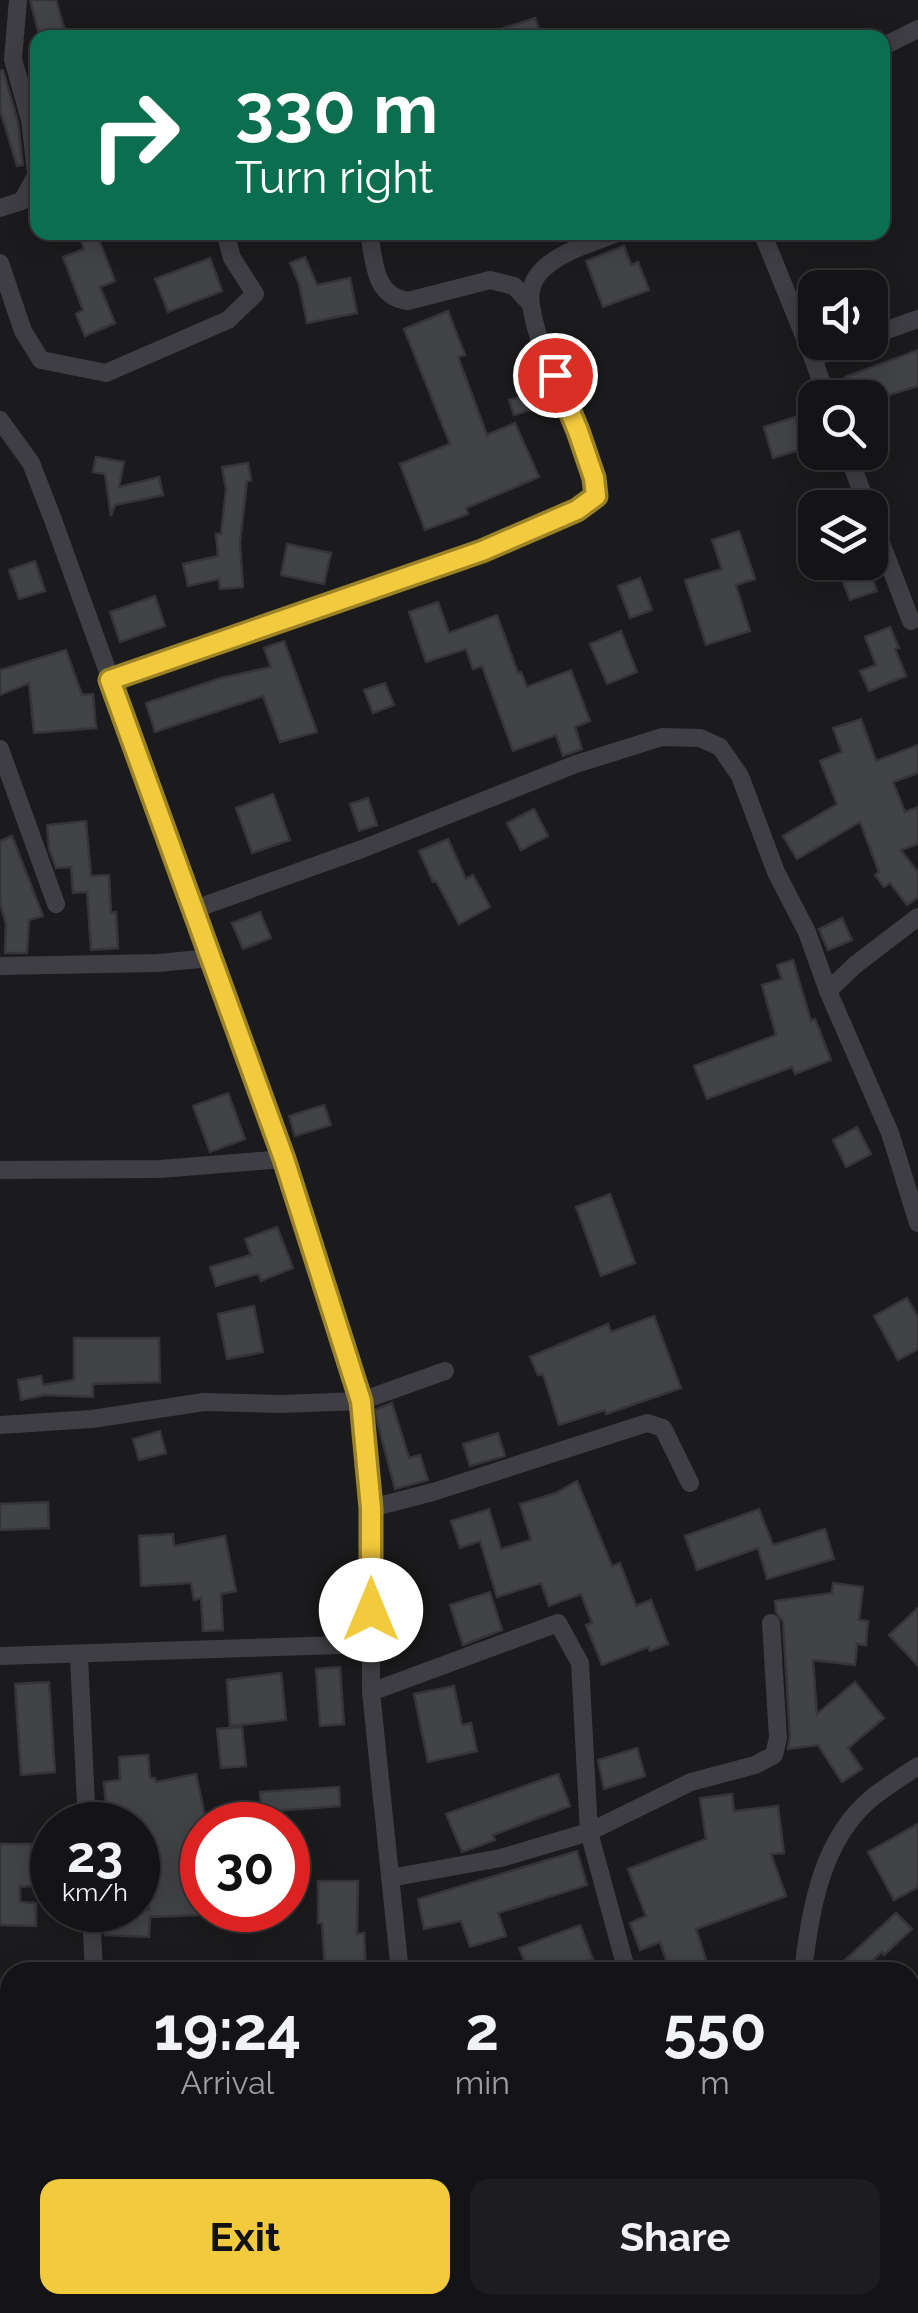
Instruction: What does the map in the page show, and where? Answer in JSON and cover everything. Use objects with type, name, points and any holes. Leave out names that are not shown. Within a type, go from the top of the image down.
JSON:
[{"type":"street","points":[[18,0],[14,59],[30,120]]},
{"type":"street","points":[[890,43],[918,29]]},
{"type":"street","points":[[0,208],[22,202],[30,185]]},
{"type":"street","points":[[0,263],[23,331],[41,360],[106,372],[228,320],[254,294],[232,258],[227,240]]},
{"type":"street","points":[[370,240],[376,273],[385,292],[396,300],[408,301],[490,280],[514,286],[530,303]]},
{"type":"street","points":[[110,680],[482,551],[577,510],[596,496],[584,446],[543,347],[530,303],[532,286],[540,272],[556,258],[600,240]]},
{"type":"street","points":[[765,240],[798,321]]},
{"type":"street","points":[[888,329],[918,318]]},
{"type":"street","points":[[0,420],[30,463],[110,680],[284,1159],[361,1401],[371,1508],[371,1692],[399,1962]]},
{"type":"street","points":[[888,562],[910,621]]},
{"type":"street","points":[[194,909],[362,849],[576,764],[662,737],[700,738],[720,748],[740,776],[776,872],[807,932],[890,1133],[918,1224]]},
{"type":"street","points":[[0,748],[56,904]]},
{"type":"street","points":[[828,990],[854,965],[918,918]]},
{"type":"street","points":[[0,966],[211,958]]},
{"type":"street","points":[[0,1170],[160,1169],[284,1159]]},
{"type":"street","points":[[0,1425],[92,1418],[204,1402],[361,1401],[445,1371]]},
{"type":"street","points":[[371,1508],[647,1423],[663,1428],[690,1484]]},
{"type":"street","points":[[371,1692],[558,1623],[580,1663],[588,1832],[624,1962]]},
{"type":"street","points":[[390,1878],[501,1858],[588,1832],[691,1782],[755,1765],[774,1755],[778,1738],[771,1623]]},
{"type":"street","points":[[0,1656],[371,1644]]},
{"type":"street","points":[[80,1656],[86,1802]]},
{"type":"street","points":[[804,1962],[810,1913],[829,1856],[871,1798],[918,1766]]},
{"type":"street","points":[[92,1932],[94,1962]]},
{"type":"building","points":[[30,0],[56,0],[65,30],[38,30]]},
{"type":"building","points":[[535,18],[539,30],[498,30]]},
{"type":"building","points":[[3,70],[18,122],[23,165],[17,166],[0,110]]},
{"type":"building","points":[[81,240],[99,240],[115,281],[100,287],[115,323],[85,336],[76,314],[83,310],[63,257],[84,249]]},
{"type":"building","points":[[624,246],[631,265],[638,262],[649,290],[603,307],[586,261]]},
{"type":"building","points":[[305,257],[317,285],[350,278],[357,313],[307,323],[290,263]]},
{"type":"building","points":[[210,258],[222,291],[168,312],[155,279]]},
{"type":"building","points":[[448,311],[465,355],[458,357],[487,435],[515,423],[539,477],[466,508],[468,514],[425,530],[400,464],[450,444],[404,329]]},
{"type":"building","points":[[918,350],[918,386],[888,395],[888,380],[845,377]]},
{"type":"building","points":[[543,390],[547,405],[514,415],[509,400]]},
{"type":"building","points":[[795,417],[798,450],[773,458],[764,427]]},
{"type":"building","points":[[96,457],[124,462],[119,487],[159,477],[163,495],[115,505],[111,516],[105,474],[93,472]]},
{"type":"building","points":[[248,463],[251,480],[247,481],[240,542],[243,587],[220,589],[219,579],[188,586],[183,564],[218,556],[216,534],[221,534],[226,490],[222,467]]},
{"type":"building","points":[[739,531],[755,579],[736,585],[750,631],[706,645],[685,580],[722,569],[712,540]]},
{"type":"building","points":[[287,544],[331,553],[324,584],[281,575]]},
{"type":"building","points":[[35,561],[45,591],[19,599],[9,570]]},
{"type":"building","points":[[640,578],[652,610],[630,618],[618,586]]},
{"type":"building","points":[[873,580],[877,591],[850,600],[843,582]]},
{"type":"building","points":[[155,596],[165,626],[120,642],[110,612]]},
{"type":"building","points":[[438,602],[449,633],[497,615],[527,687],[571,670],[590,721],[575,727],[582,749],[563,756],[556,735],[513,751],[482,666],[473,669],[466,649],[426,662],[409,612]]},
{"type":"building","points":[[890,627],[906,676],[869,691],[860,671],[876,665],[865,637]]},
{"type":"building","points":[[621,631],[637,672],[607,684],[590,644]]},
{"type":"building","points":[[284,641],[317,732],[280,742],[263,696],[155,732],[146,703],[221,678],[271,667],[264,648]]},
{"type":"building","points":[[66,650],[82,695],[93,694],[96,728],[34,733],[29,683],[0,695],[0,670]]},
{"type":"building","points":[[385,683],[394,705],[373,713],[364,690]]},
{"type":"building","points":[[861,719],[876,761],[918,745],[918,773],[893,782],[905,812],[918,807],[918,844],[901,850],[918,872],[918,897],[907,905],[890,883],[884,887],[875,875],[879,872],[860,822],[797,859],[783,836],[837,804],[820,761],[842,752],[833,728]]},
{"type":"building","points":[[273,794],[290,840],[252,853],[236,808]]},
{"type":"building","points":[[368,798],[377,825],[359,831],[350,804]]},
{"type":"building","points":[[534,809],[548,836],[521,850],[507,823]]},
{"type":"building","points":[[86,821],[91,876],[109,875],[118,948],[91,950],[87,892],[73,893],[71,867],[56,868],[49,849],[47,825]]},
{"type":"building","points":[[12,836],[43,916],[29,920],[27,953],[5,953],[0,841]]},
{"type":"building","points":[[448,839],[466,879],[473,875],[490,907],[459,924],[419,851]]},
{"type":"building","points":[[260,912],[271,938],[243,949],[232,923]]},
{"type":"building","points":[[842,918],[852,940],[828,950],[819,929]]},
{"type":"building","points":[[793,960],[811,1021],[815,1019],[831,1060],[795,1074],[792,1067],[707,1099],[694,1066],[776,1035],[762,985],[782,979],[777,965]]},
{"type":"building","points":[[228,1093],[245,1139],[210,1152],[193,1106]]},
{"type":"building","points":[[324,1105],[331,1125],[295,1136],[289,1116]]},
{"type":"building","points":[[857,1127],[871,1154],[846,1167],[833,1140]]},
{"type":"building","points":[[610,1194],[635,1263],[601,1276],[576,1207]]},
{"type":"building","points":[[277,1227],[293,1268],[261,1281],[258,1274],[216,1286],[210,1267],[251,1255],[245,1239]]},
{"type":"building","points":[[907,1298],[918,1317],[918,1349],[898,1360],[874,1316]]},
{"type":"building","points":[[254,1306],[263,1352],[227,1359],[218,1314]]},
{"type":"building","points":[[654,1316],[681,1388],[606,1414],[605,1410],[559,1425],[543,1374],[538,1375],[530,1357],[608,1324],[611,1332]]},
{"type":"building","points":[[74,1338],[159,1338],[160,1382],[93,1384],[93,1397],[44,1395],[21,1400],[18,1380],[41,1376],[43,1385],[74,1380]]},
{"type":"building","points":[[392,1403],[409,1458],[420,1455],[428,1480],[395,1489],[374,1410]]},
{"type":"building","points":[[160,1431],[166,1453],[139,1460],[133,1439]]},
{"type":"building","points":[[498,1433],[505,1456],[470,1466],[463,1444]]},
{"type":"building","points":[[577,1481],[612,1566],[620,1563],[636,1606],[651,1600],[668,1644],[650,1651],[648,1647],[602,1665],[586,1625],[592,1623],[581,1594],[549,1606],[541,1583],[497,1597],[480,1541],[460,1548],[451,1521],[489,1509],[501,1549],[531,1540],[520,1504],[556,1493]]},
{"type":"building","points":[[48,1502],[49,1528],[0,1530],[0,1504]]},
{"type":"building","points":[[759,1509],[773,1545],[825,1529],[834,1559],[767,1579],[758,1548],[697,1570],[685,1536]]},
{"type":"building","points":[[173,1534],[174,1546],[225,1536],[236,1591],[221,1594],[223,1630],[203,1631],[201,1598],[194,1600],[191,1583],[141,1586],[139,1536]]},
{"type":"building","points":[[833,1583],[863,1587],[859,1620],[868,1621],[866,1645],[857,1644],[855,1665],[813,1660],[817,1714],[855,1682],[884,1718],[848,1748],[862,1769],[842,1782],[818,1745],[788,1749],[783,1622],[775,1601],[832,1593]]},
{"type":"building","points":[[490,1592],[502,1630],[463,1645],[450,1605]]},
{"type":"building","points":[[918,1608],[918,1666],[889,1635]]},
{"type":"building","points":[[340,1667],[344,1724],[320,1726],[316,1669]]},
{"type":"building","points":[[281,1673],[286,1720],[230,1726],[227,1680]]},
{"type":"building","points":[[49,1682],[55,1772],[21,1775],[15,1684]]},
{"type":"building","points":[[454,1686],[462,1725],[471,1723],[477,1751],[428,1762],[414,1694]]},
{"type":"building","points":[[242,1727],[246,1766],[221,1768],[217,1729]]},
{"type":"building","points":[[637,1748],[645,1776],[604,1789],[598,1760]]},
{"type":"building","points":[[148,1755],[150,1778],[156,1782],[196,1774],[202,1802],[180,1802],[180,1916],[160,1917],[160,1802],[106,1802],[104,1782],[120,1780],[119,1757]]},
{"type":"building","points":[[558,1774],[570,1806],[493,1835],[495,1840],[462,1852],[446,1814]]},
{"type":"building","points":[[339,1787],[340,1806],[310,1808],[310,1802],[260,1802],[260,1792]]},
{"type":"building","points":[[732,1794],[734,1811],[778,1806],[784,1853],[771,1854],[786,1896],[696,1929],[707,1962],[667,1962],[660,1942],[640,1950],[630,1923],[646,1916],[628,1869],[706,1839],[700,1798]]},
{"type":"building","points":[[918,1824],[918,1887],[894,1900],[868,1852]]},
{"type":"building","points":[[0,1844],[30,1844],[30,1886],[20,1887],[20,1902],[30,1903],[30,1926],[0,1925]]},
{"type":"building","points":[[577,1851],[587,1885],[498,1913],[506,1936],[470,1947],[461,1921],[424,1929],[418,1899]]},
{"type":"building","points":[[318,1881],[358,1881],[357,1934],[364,1933],[365,1962],[324,1962],[322,1923],[318,1923]]},
{"type":"building","points":[[896,1913],[912,1929],[871,1962],[843,1962]]},
{"type":"building","points":[[580,1925],[593,1959],[525,1962],[519,1948]]},
{"type":"building","points":[[105,1932],[149,1932],[149,1937]]},
{"type":"route","points":[[371,1610],[371,1508],[361,1401],[284,1159],[110,680],[387,586],[577,510],[596,496],[594,478],[555,375]]}]
